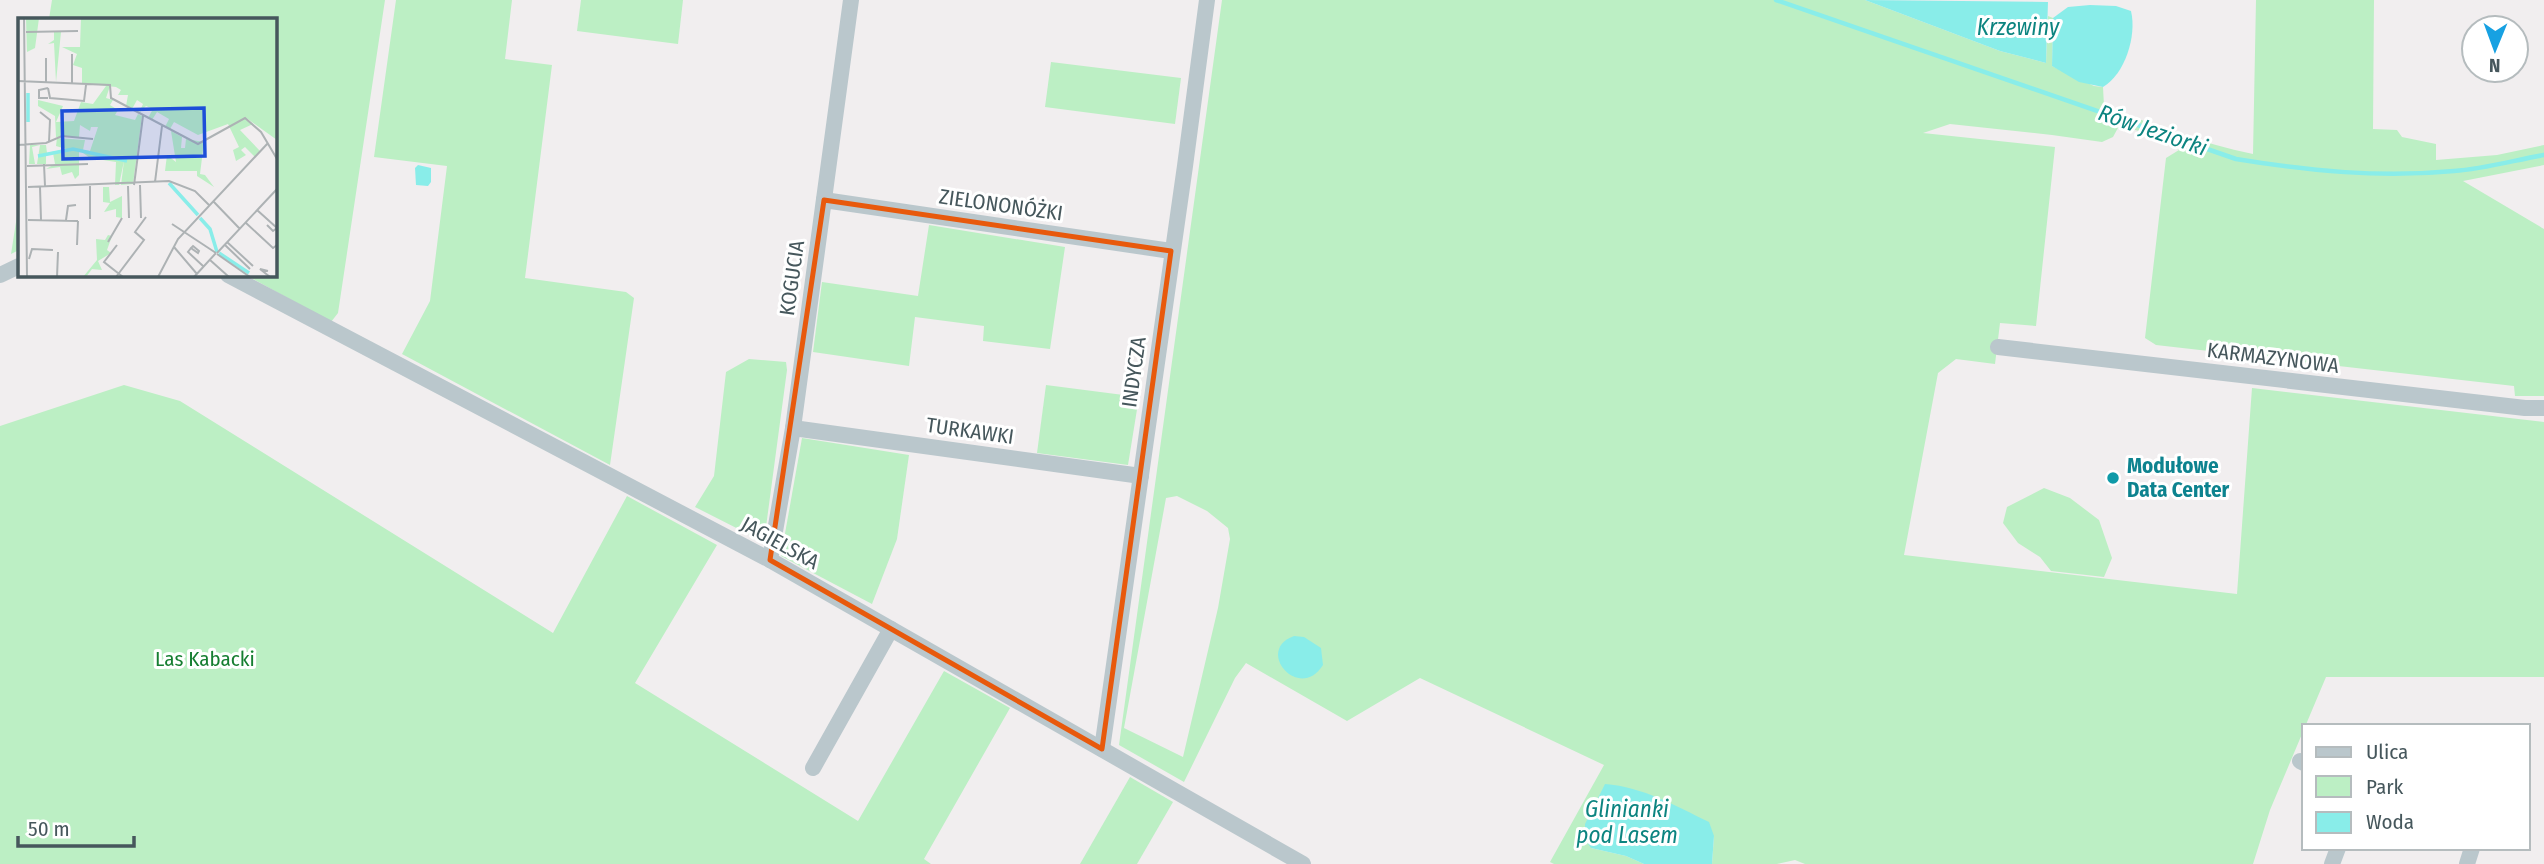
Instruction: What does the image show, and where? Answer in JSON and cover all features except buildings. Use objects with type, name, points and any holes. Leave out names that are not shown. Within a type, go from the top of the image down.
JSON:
[{"type":"street","name":"KOGUCIA","points":[[770,560],[793,428],[850,0]]},
{"type":"street","name":"INDYCZA","points":[[1102,749],[1207,0]]},
{"type":"street","name":"ZIELONONÓŻKI","points":[[824,200],[1171,251]]},
{"type":"street","points":[[0,275],[18,266]]},
{"type":"street","name":"JAGIELSKA","points":[[230,276],[770,560],[1303,864]]},
{"type":"street","name":"KARMAZYNOWA","points":[[1997,347],[2525,408],[2544,408]]},
{"type":"street","name":"TURKAWKI","points":[[793,428],[1141,476]]},
{"type":"street","points":[[813,768],[891,629]]},
{"type":"highlighted area","points":[[824,200],[1171,251],[1102,749],[770,560]]},
{"type":"green space","points":[[52,0],[385,0],[338,313],[331,322],[248,276],[276,276],[276,18],[49,18]]},
{"type":"green space","points":[[396,0],[512,0],[505,59],[552,65],[525,278],[626,292],[634,298],[610,465],[402,354],[430,301],[447,166],[374,157]]},
{"type":"green space","points":[[581,0],[683,0],[678,44],[577,31]]},
{"type":"green space","points":[[1222,0],[1865,0],[2000,51],[2046,63],[2048,16],[2053,18],[2052,66],[2094,86],[2103,87],[2104,106],[2196,139],[2253,154],[2256,0],[2374,0],[2373,129],[2397,130],[2402,137],[2436,144],[2436,160],[2497,155],[2544,145],[2544,165],[2463,181],[2544,229],[2544,396],[2515,396],[2514,386],[2156,345],[2145,338],[2166,158],[2179,150],[2159,136],[2119,126],[2113,137],[2102,142],[1950,124],[1923,133],[2055,147],[2036,326],[2000,323],[1995,364],[1956,359],[1938,373],[1904,555],[2237,594],[2252,388],[2544,422],[2544,677],[2326,677],[2306,724],[2302,724],[2302,734],[2270,810],[2253,864],[1805,864],[1795,860],[1777,864],[1712,864],[1714,836],[1591,848],[1626,856],[1644,864],[1554,864],[1550,862],[1604,765],[1420,678],[1347,721],[1246,663],[1235,678],[1184,782],[1119,745]],"holes":[[[1177,496],[1207,511],[1228,528],[1230,539],[1218,608],[1183,757],[1124,728],[1166,498]]]},
{"type":"green space","points":[[1051,62],[1181,78],[1175,124],[1045,107]]},
{"type":"green space","points":[[18,209],[18,250],[11,254]]},
{"type":"green space","points":[[929,225],[1065,247],[1050,349],[983,341],[984,326],[915,317],[909,366],[813,352],[822,282],[918,296]]},
{"type":"green space","points":[[749,359],[786,362],[787,370],[764,542],[695,507],[714,476],[726,372]]},
{"type":"green space","name":"Las Kabacki","points":[[124,385],[180,401],[553,633],[627,496],[717,545],[635,683],[858,821],[944,671],[1010,708],[924,859],[931,864],[0,864],[0,426]]},
{"type":"green space","points":[[1046,385],[1139,397],[1128,465],[1037,453]]},
{"type":"green space","points":[[802,438],[909,455],[897,539],[872,604],[781,556]]},
{"type":"green space","points":[[2044,488],[2070,498],[2099,520],[2112,558],[2104,577],[2051,571],[2040,557],[2018,543],[2003,523],[2007,507]]},
{"type":"green space","points":[[1130,777],[1173,802],[1137,864],[1080,864]]},
{"type":"water","name":"Krzewiny","points":[[1865,0],[2048,2],[2046,63],[2000,51]]},
{"type":"water","name":"Krzewiny","points":[[2116,6],[2131,11],[2132,32],[2128,54],[2118,73],[2103,87],[2079,82],[2052,66],[2053,18],[2068,7]]},
{"type":"water","points":[[418,165],[431,168],[431,182],[428,186],[416,185],[415,168]]},
{"type":"water","points":[[1294,636],[1304,637],[1321,648],[1323,665],[1313,675],[1303,678],[1293,676],[1279,661],[1278,652],[1283,643]]},
{"type":"water","name":"Glinianki pod Lasem","points":[[1605,784],[1646,793],[1709,822],[1714,836],[1712,864],[1644,864],[1626,856],[1591,848],[1585,839],[1585,824]]},
{"type":"waterway","name":"Rów Jeziorki","points":[[1776,0],[2236,159],[2318,170],[2399,174],[2465,170],[2544,155]]},
{"type":"place","name":"Modułowe Data Center","points":[[2113,478]]}]
